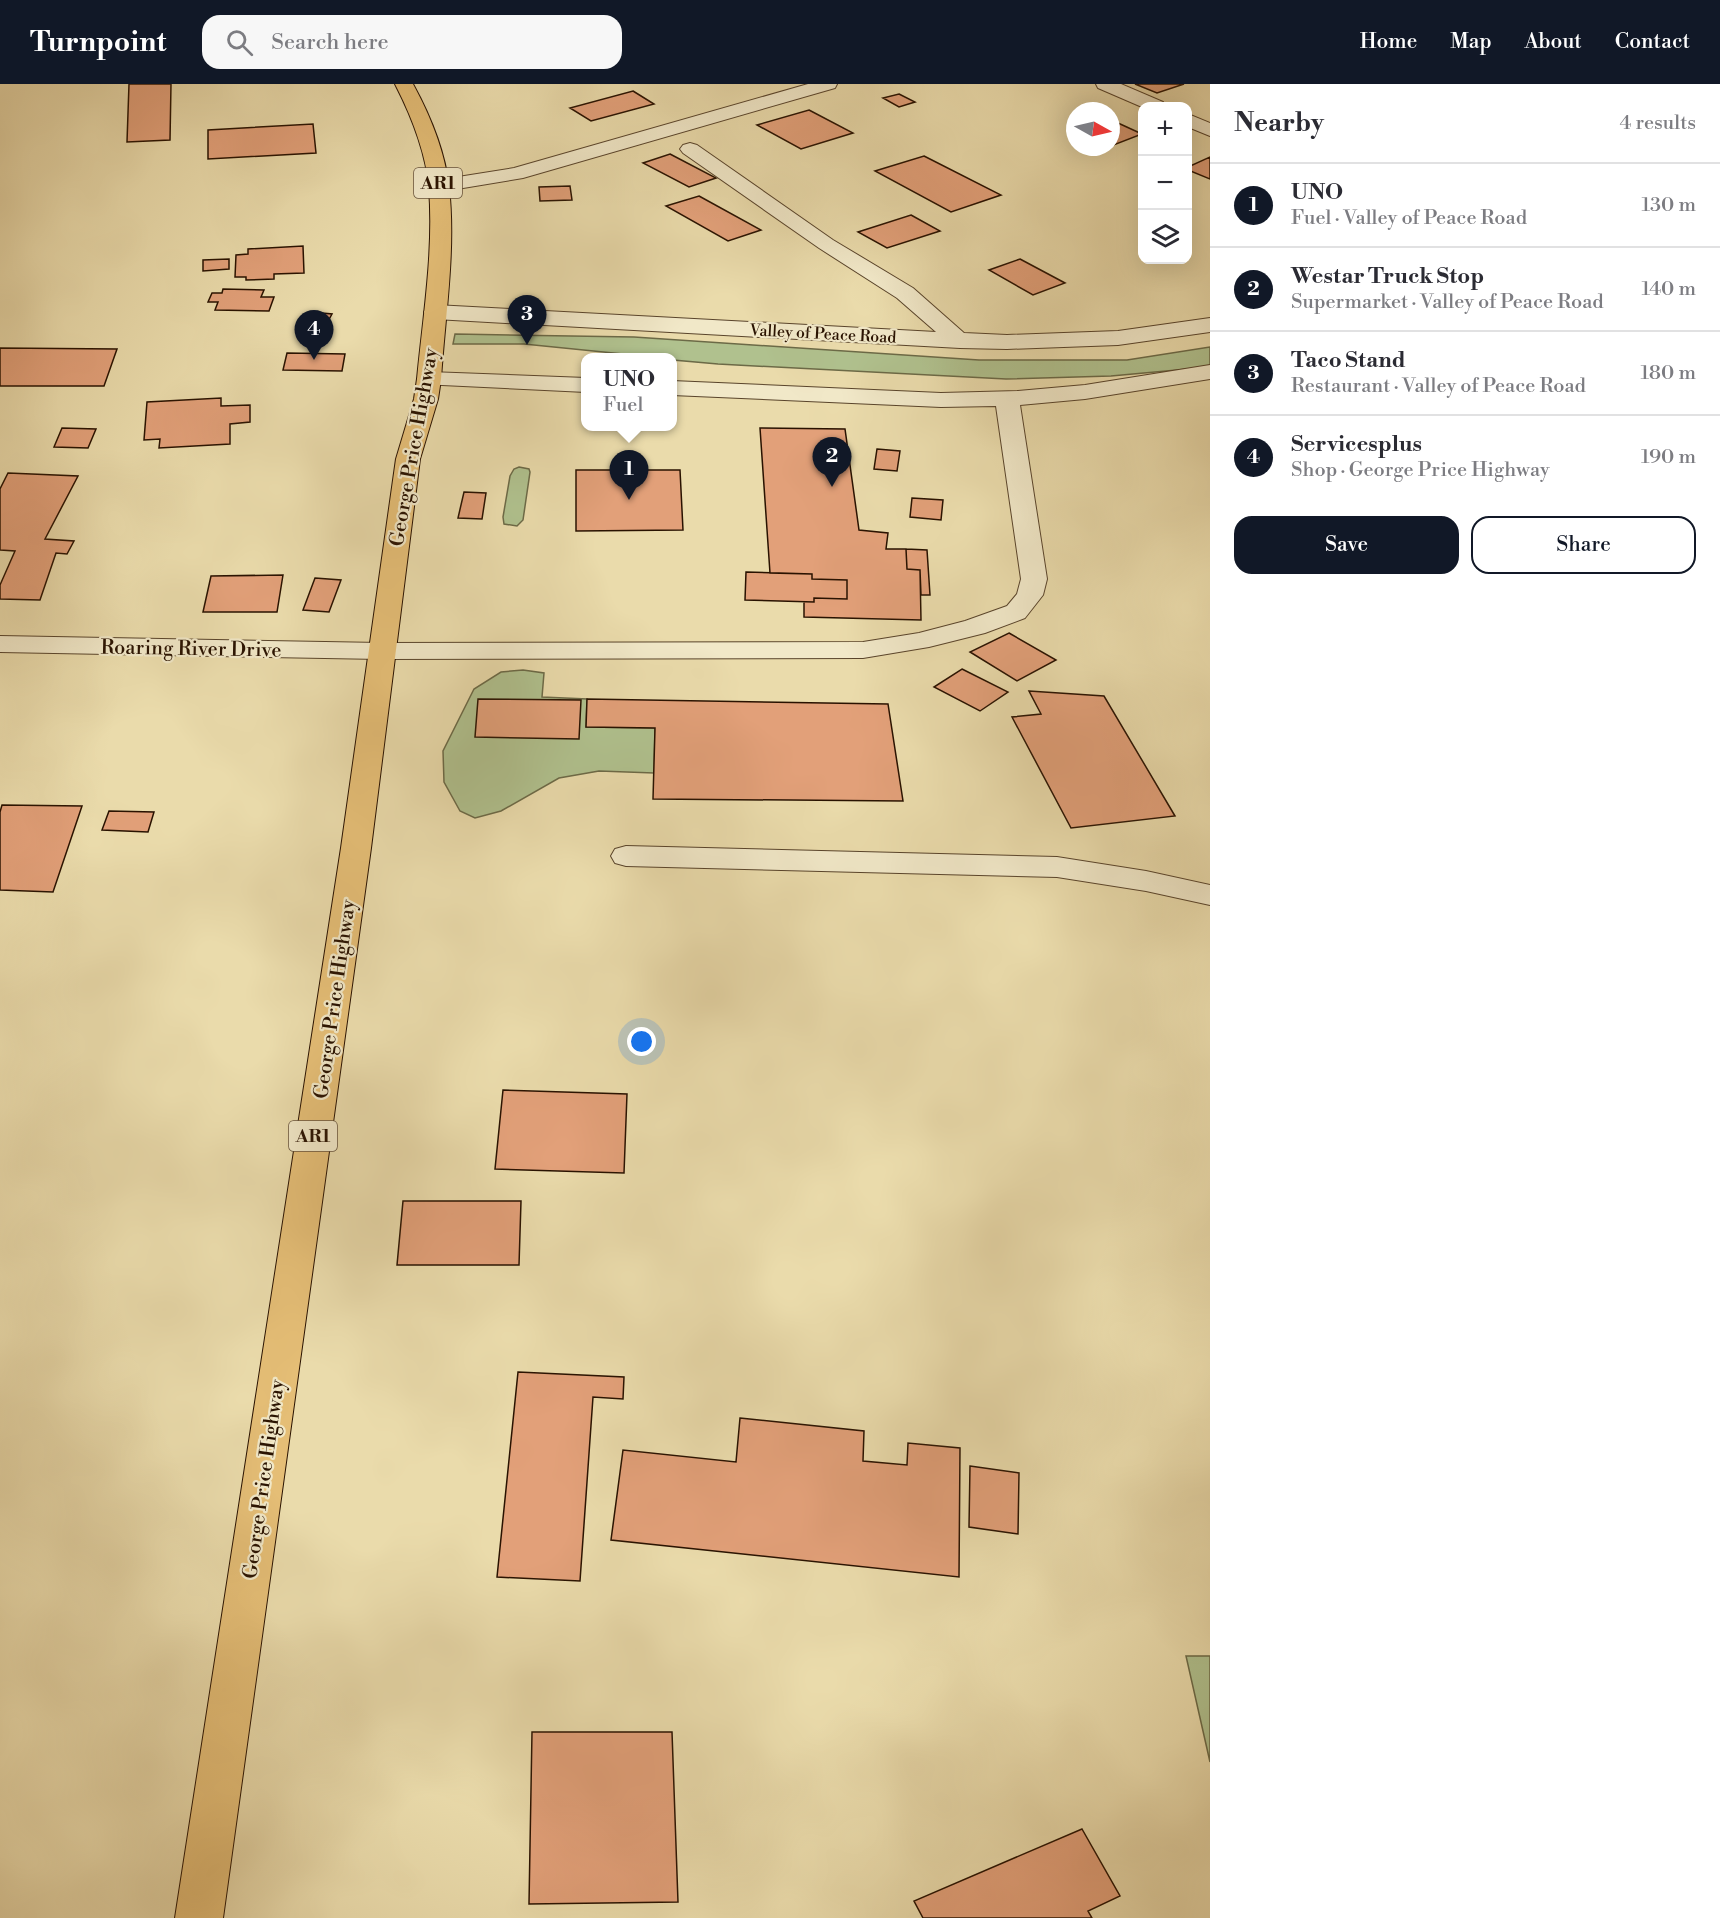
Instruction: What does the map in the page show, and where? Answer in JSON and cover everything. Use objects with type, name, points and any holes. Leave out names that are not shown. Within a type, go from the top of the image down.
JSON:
[{"type":"highway","name":"George Price Highway","points":[[199,1918],[355,856],[408,459],[426,399],[429,379],[440,238],[439,186],[428,142],[415,105],[404,84]]},
{"type":"street","points":[[439,186],[516,174],[828,84]]},
{"type":"street","points":[[1105,84],[1147,102]]},
{"type":"street","points":[[1192,122],[1210,130]]},
{"type":"street","points":[[690,149],[826,244],[905,293],[960,341]]},
{"type":"street","name":"Valley of Peace Road","points":[[435,312],[1007,342],[1118,338],[1210,325]]},
{"type":"street","points":[[677,388],[941,400],[1007,398],[1085,392],[1210,372]]},
{"type":"street","points":[[429,379],[581,385]]},
{"type":"street","name":"Roaring River Drive","points":[[0,644],[381,651],[863,650],[931,638],[975,627],[1016,612],[1030,595],[1034,579],[1007,398]]},
{"type":"street","points":[[626,856],[1057,867],[1146,881],[1210,895]]},
{"type":"green space","points":[[455,334],[634,337],[979,360],[1127,360],[1210,347],[1210,367],[1111,376],[1006,379],[718,364],[677,360],[677,353],[613,353],[524,344],[453,344]]},
{"type":"green space","points":[[519,467],[529,469],[530,472],[523,520],[517,526],[504,524],[503,517],[510,476],[514,469]]},
{"type":"green space","points":[[523,670],[544,673],[542,697],[587,699],[586,727],[655,728],[654,773],[599,771],[559,778],[501,811],[475,818],[460,811],[444,782],[443,751],[474,689],[501,672]]},
{"type":"green space","points":[[1186,1656],[1210,1656],[1210,1762]]},
{"type":"building","points":[[129,84],[171,84],[170,140],[127,142]]},
{"type":"building","points":[[1135,84],[1184,84],[1157,93]]},
{"type":"building","points":[[633,91],[654,104],[591,121],[570,108]]},
{"type":"building","points":[[899,94],[915,102],[899,107],[883,98]]},
{"type":"building","points":[[809,110],[853,133],[801,149],[757,125]]},
{"type":"building","points":[[313,124],[316,153],[208,159],[208,130]]},
{"type":"building","points":[[1120,124],[1138,132],[1138,136],[1120,143]]},
{"type":"building","points":[[670,154],[716,178],[689,187],[643,163]]},
{"type":"building","points":[[924,156],[1001,195],[951,212],[875,171]]},
{"type":"building","points":[[1210,157],[1210,179],[1192,172],[1192,165]]},
{"type":"building","points":[[570,186],[572,200],[540,201],[539,187]]},
{"type":"building","points":[[699,196],[761,230],[728,241],[666,206]]},
{"type":"building","points":[[911,215],[940,231],[887,248],[858,232]]},
{"type":"building","points":[[303,246],[304,273],[274,274],[274,279],[246,280],[246,277],[235,277],[236,255],[248,254],[248,249]]},
{"type":"building","points":[[229,259],[229,269],[203,271],[203,260]]},
{"type":"building","points":[[1020,259],[1065,283],[1033,295],[989,270]]},
{"type":"building","points":[[223,289],[264,290],[261,297],[274,297],[269,311],[215,310],[218,302],[208,302],[212,293],[222,293]]},
{"type":"building","points":[[310,312],[332,314],[327,323],[305,321]]},
{"type":"building","points":[[0,348],[117,349],[104,386],[0,386]]},
{"type":"building","points":[[287,353],[345,354],[342,371],[283,370]]},
{"type":"building","points":[[221,398],[221,406],[250,405],[250,422],[230,424],[230,444],[159,448],[160,439],[144,440],[147,402]]},
{"type":"building","points":[[62,428],[96,429],[88,448],[54,447]]},
{"type":"building","points":[[760,428],[845,429],[859,530],[888,533],[886,549],[906,549],[907,569],[920,570],[921,620],[804,617],[804,602],[814,602],[814,598],[847,599],[847,580],[812,579],[812,574],[770,573]]},
{"type":"building","points":[[877,449],[900,451],[897,471],[874,469]]},
{"type":"building","points":[[576,470],[680,470],[683,530],[576,531]]},
{"type":"building","points":[[8,473],[78,476],[45,539],[74,541],[67,554],[56,553],[40,600],[0,599],[0,585],[15,551],[0,550],[0,489]]},
{"type":"building","points":[[464,492],[486,493],[482,519],[458,518]]},
{"type":"building","points":[[912,498],[943,500],[941,520],[910,517]]},
{"type":"building","points":[[906,549],[927,550],[930,595],[921,595],[920,570],[907,569]]},
{"type":"building","points":[[746,572],[812,574],[812,579],[847,580],[847,599],[814,598],[814,602],[745,600]]},
{"type":"building","points":[[283,575],[277,612],[203,612],[211,576]]},
{"type":"building","points":[[315,578],[341,580],[329,612],[303,610]]},
{"type":"building","points":[[1009,633],[1056,660],[1017,681],[970,652]]},
{"type":"building","points":[[962,669],[1008,692],[980,711],[934,687]]},
{"type":"building","points":[[1029,691],[1104,696],[1175,816],[1071,828],[1012,717],[1041,714]]},
{"type":"building","points":[[478,699],[581,700],[579,739],[475,737]]},
{"type":"building","points":[[587,699],[888,704],[903,801],[653,799],[655,728],[586,727]]},
{"type":"building","points":[[2,805],[82,806],[53,892],[0,890],[0,812]]},
{"type":"building","points":[[109,811],[154,812],[148,832],[102,830]]},
{"type":"building","points":[[503,1090],[627,1094],[624,1173],[495,1169]]},
{"type":"building","points":[[403,1201],[521,1201],[519,1265],[397,1265]]},
{"type":"building","points":[[518,1372],[624,1377],[623,1399],[593,1397],[580,1581],[497,1577]]},
{"type":"building","points":[[740,1418],[864,1431],[863,1461],[907,1465],[908,1443],[960,1448],[959,1577],[611,1540],[623,1450],[736,1462]]},
{"type":"building","points":[[970,1466],[1019,1473],[1018,1534],[969,1527]]},
{"type":"building","points":[[532,1732],[672,1732],[678,1902],[529,1904]]},
{"type":"building","points":[[1082,1829],[1120,1896],[1088,1911],[1092,1918],[923,1918],[914,1901]]},
{"type":"place","name":"Taco Stand","points":[[527,345]]},
{"type":"place","name":"Servicesplus","points":[[314,360]]},
{"type":"place","name":"Westar Truck Stop","points":[[832,487]]},
{"type":"place","name":"UNO","points":[[629,500]]}]
